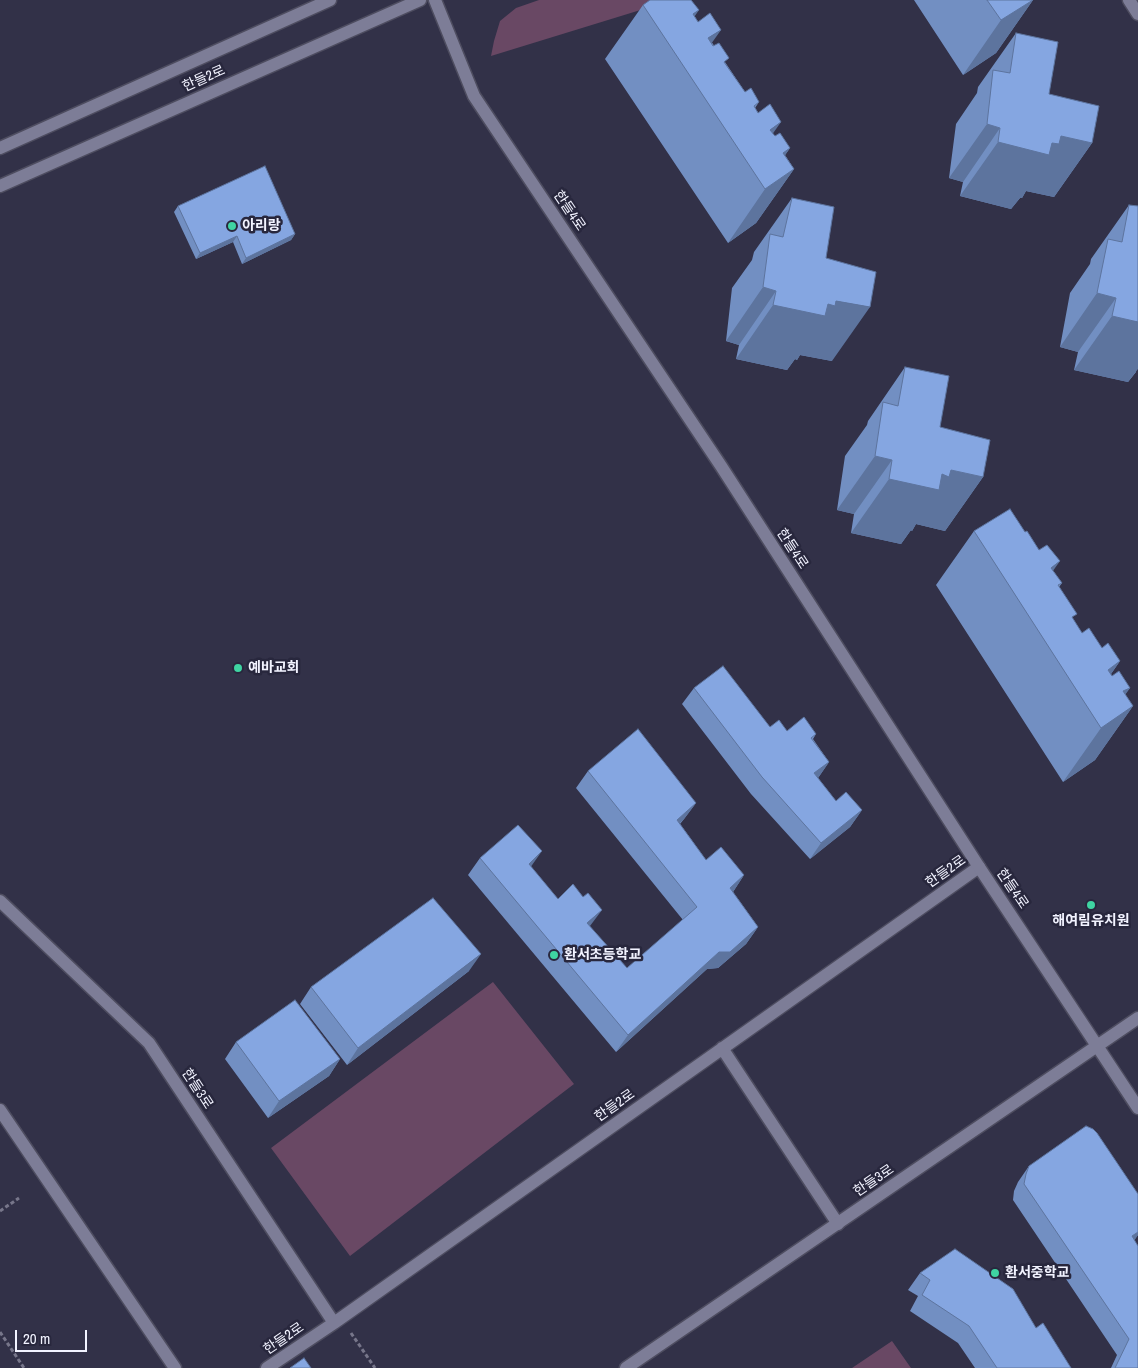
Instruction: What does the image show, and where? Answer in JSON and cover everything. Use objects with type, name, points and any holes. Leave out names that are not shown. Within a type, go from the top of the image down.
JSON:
[{"type":"street","name":"한들2로","points":[[0,148],[330,0]]},
{"type":"street","name":"한들2로","points":[[0,186],[420,0]]},
{"type":"street","name":"한들4로","points":[[435,0],[474,96],[720,466],[979,867],[1138,1108]]},
{"type":"street","points":[[1129,0],[1138,13]]},
{"type":"street","name":"한들2로","points":[[268,1368],[979,867]]},
{"type":"street","name":"한들3로","points":[[0,901],[149,1043],[338,1320]]},
{"type":"street","name":"한들3로","points":[[626,1368],[1138,1018]]},
{"type":"street","points":[[722,1048],[838,1224]]},
{"type":"street","points":[[0,1110],[175,1368]]},
{"type":"path","points":[[0,1211],[19,1198]]},
{"type":"path","points":[[338,1320],[375,1368]]},
{"type":"path","points":[[0,1332],[24,1368]]},
{"type":"shaded area","points":[[539,0],[673,0],[491,56],[500,21],[516,8]]},
{"type":"shaded area","points":[[493,982],[574,1084],[350,1256],[271,1148]]},
{"type":"shaded area","points":[[892,1341],[911,1368],[852,1368]]},
{"type":"building","points":[[650,0],[691,0],[699,10],[693,14],[698,22],[710,13],[721,30],[708,38],[713,46],[719,43],[729,58],[724,62],[745,92],[751,88],[759,102],[754,106],[758,113],[770,104],[781,122],[770,130],[775,136],[780,133],[790,148],[783,153],[794,169],[765,189],[643,5]]},
{"type":"building","points":[[987,0],[1033,0],[1001,20]]},
{"type":"building","points":[[1016,33],[1058,42],[1049,94],[1099,106],[1092,143],[1061,136],[1059,144],[1052,143],[1049,155],[998,142],[1000,128],[987,124],[993,70],[1010,73]]},
{"type":"building","name":"아리랑","points":[[265,166],[295,234],[246,258],[237,236],[200,253],[178,206]]},
{"type":"building","points":[[792,198],[834,207],[826,258],[876,272],[870,307],[836,301],[835,306],[828,304],[825,316],[773,305],[776,291],[763,287],[770,234],[783,237]]},
{"type":"building","points":[[1129,205],[1138,206],[1138,322],[1112,316],[1116,298],[1097,293],[1108,239],[1122,242]]},
{"type":"building","points":[[905,367],[949,376],[940,427],[990,440],[983,477],[951,470],[949,477],[942,474],[939,490],[889,479],[892,460],[875,456],[883,402],[898,406]]},
{"type":"building","points":[[1010,509],[1039,550],[1047,545],[1060,561],[1051,568],[1062,583],[1058,585],[1077,614],[1072,617],[1082,633],[1089,628],[1102,648],[1108,643],[1120,661],[1108,670],[1112,676],[1119,671],[1130,688],[1123,691],[1133,706],[1101,728],[974,531]]},
{"type":"building","points":[[723,666],[770,727],[779,720],[787,731],[804,717],[816,734],[811,738],[829,762],[814,773],[836,801],[846,792],[862,810],[821,843],[762,777],[694,688]]},
{"type":"building","points":[[638,729],[696,803],[677,820],[706,860],[721,847],[744,875],[730,888],[758,927],[730,952],[719,952],[628,1035],[480,858],[518,825],[542,851],[529,864],[558,899],[573,884],[583,897],[588,893],[602,910],[587,923],[627,968],[697,907],[588,771]]},
{"type":"building","points":[[433,898],[481,954],[358,1048],[311,987]]},
{"type":"building","points":[[295,1000],[340,1059],[279,1101],[236,1042]]},
{"type":"building","points":[[1086,1126],[1097,1133],[1138,1194],[1138,1232],[1132,1236],[1138,1246],[1138,1368],[1115,1368],[1129,1339],[1024,1184],[1029,1166]]},
{"type":"building","points":[[955,1249],[1013,1289],[1036,1328],[1043,1323],[1071,1368],[997,1368],[969,1326],[922,1295],[930,1280],[920,1273]]},
{"type":"building","points":[[304,1358],[311,1368],[290,1368]]},
{"type":"place","name":"아리랑","points":[[232,226]]},
{"type":"place","name":"예바교회","points":[[238,668]]},
{"type":"place","name":"해여림유치원","points":[[1091,905]]},
{"type":"place","name":"환서초등학교","points":[[554,955]]},
{"type":"place","name":"환서중학교","points":[[995,1273]]}]
